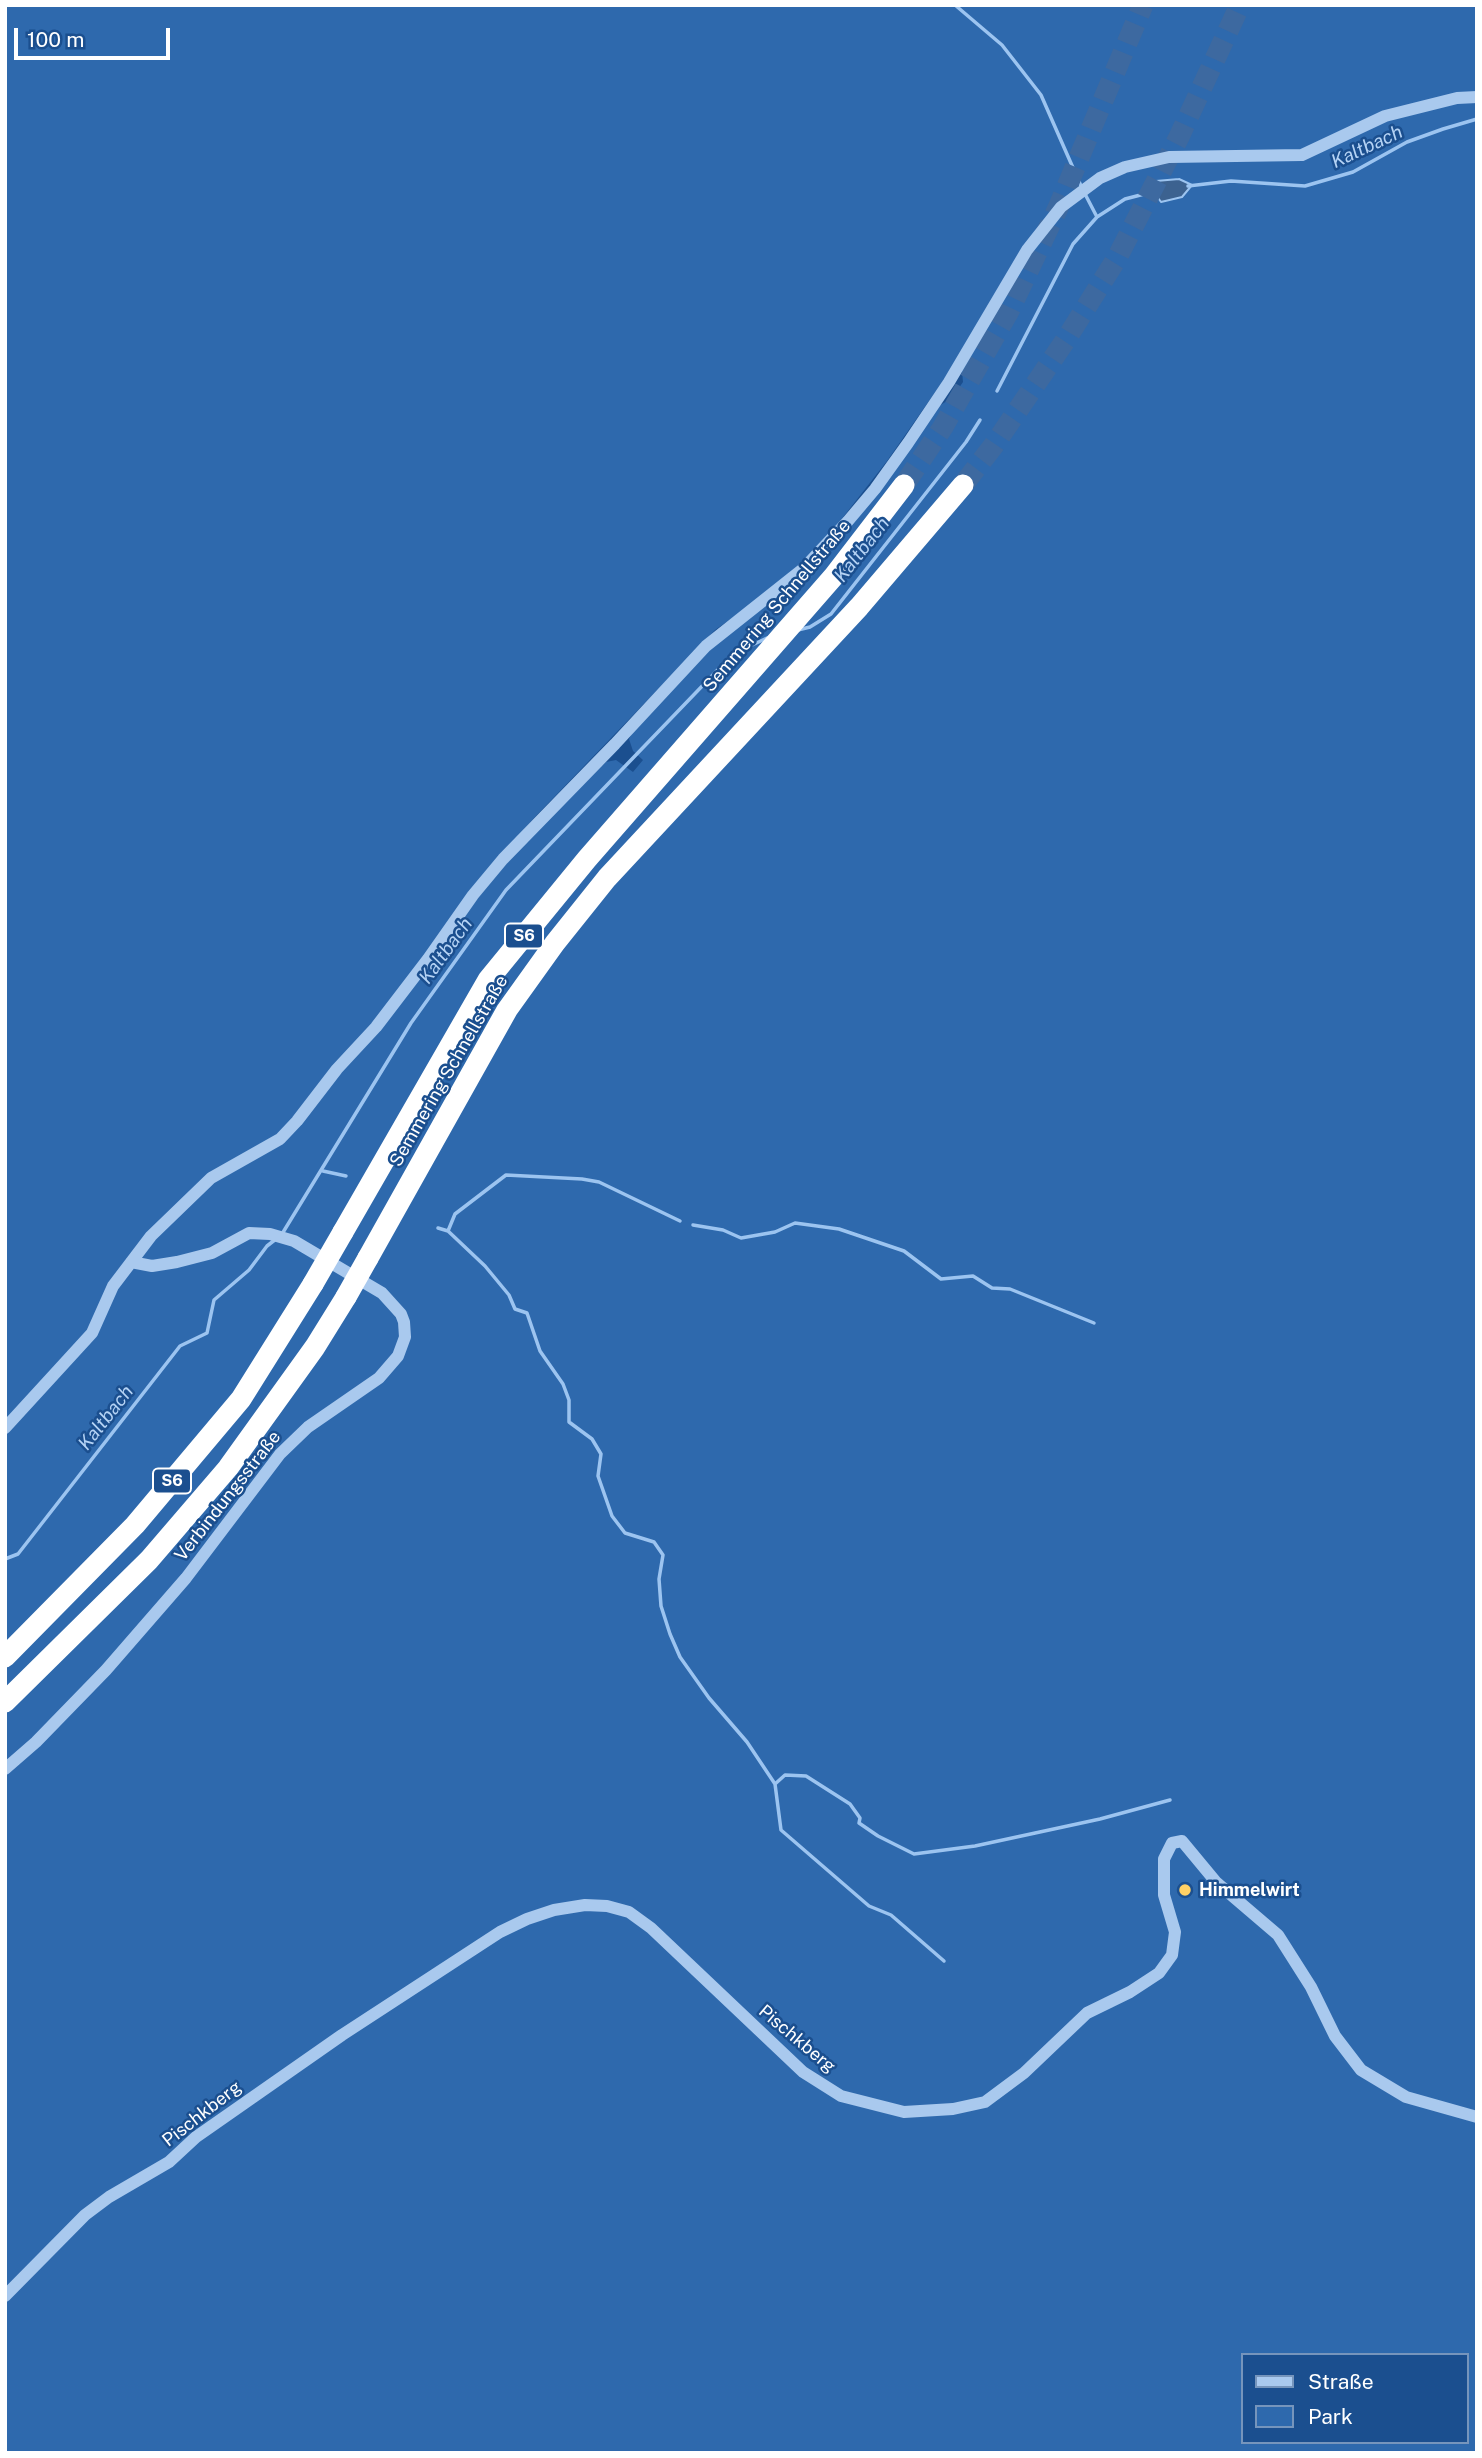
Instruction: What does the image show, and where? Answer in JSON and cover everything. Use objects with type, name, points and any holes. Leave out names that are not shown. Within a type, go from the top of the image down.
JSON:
[{"type":"highway","name":"Semmering Schnellstraße","points":[[5,1657],[135,1525],[241,1399],[313,1284],[488,980],[587,859],[804,612],[873,528],[904,485]]},
{"type":"highway","name":"Semmering Schnellstraße","points":[[5,1702],[149,1560],[228,1468],[314,1347],[368,1258],[507,1010],[555,943],[607,878],[859,607],[963,485]]},
{"type":"street","points":[[5,1428],[92,1333],[113,1286],[151,1236],[211,1178],[280,1139],[337,1069],[376,1027],[429,959],[473,895],[503,859],[706,646],[803,569],[848,521],[881,480],[949,382],[1037,235],[1061,207],[1100,178],[1125,167],[1169,157],[1302,155],[1385,116],[1457,98],[1477,97]]},
{"type":"street","name":"Verbindungsstraße","points":[[5,1769],[36,1742],[106,1670],[186,1578],[280,1454],[308,1427],[379,1378],[398,1356],[403,1344],[404,1322],[394,1305],[382,1293],[293,1241],[270,1234],[249,1233],[212,1253],[177,1262],[152,1266],[131,1262]]},
{"type":"street","name":"Pischkberg","points":[[5,2296],[85,2215],[109,2197],[169,2162],[196,2137],[342,2035],[500,1932],[554,1910],[585,1905],[607,1906],[629,1912],[651,1928],[803,2072],[841,2096],[904,2112],[953,2109],[985,2102],[1024,2073],[1087,2013],[1130,1992],[1160,1973],[1172,1955],[1175,1932],[1164,1895],[1164,1859],[1172,1843],[1182,1841],[1216,1882],[1278,1935],[1311,1987],[1335,2036],[1361,2070],[1406,2097],[1477,2117]]},
{"type":"green space","points":[[5,5],[1477,5],[1477,2453],[5,2453],[5,1775],[72,1713],[120,1661],[178,1595],[220,1540],[209,1543],[111,1659],[25,1749],[5,1766]],"holes":[[[1080,188],[1087,192],[1053,220],[1037,241],[962,371],[963,382],[952,398],[937,407],[898,465],[855,521],[791,585],[719,639],[637,724],[629,739],[633,751],[643,760],[633,772],[616,760],[606,762],[536,831],[489,883],[384,1024],[348,1062],[290,1135],[279,1135],[401,989],[477,882],[534,818],[715,630],[793,571],[833,530],[887,461],[959,358],[1000,285],[1046,218]]]},
{"type":"shaded area","points":[[1179,179],[1192,185],[1182,197],[1161,202],[1154,192],[1156,181]]},
{"type":"waterway","points":[[955,5],[1002,45],[1041,95],[1081,186]]},
{"type":"waterway","name":"Kaltbach","points":[[1188,186],[1231,181],[1305,186],[1353,172],[1407,142],[1477,119]]},
{"type":"waterway","name":"Kaltbach","points":[[997,391],[1073,244],[1097,217],[1125,199],[1156,191]]},
{"type":"waterway","points":[[1085,194],[1097,217]]},
{"type":"waterway","name":"Kaltbach","points":[[798,630],[810,627],[831,614],[966,442],[980,420]]},
{"type":"waterway","name":"Kaltbach","points":[[282,1234],[411,1023],[506,890],[733,654],[767,638]]},
{"type":"waterway","points":[[323,1171],[346,1176]]},
{"type":"waterway","points":[[448,1231],[455,1214],[506,1175],[599,1182],[680,1221]]},
{"type":"waterway","points":[[693,1225],[723,1230],[741,1238],[775,1232],[795,1223],[839,1229],[904,1251],[941,1279],[973,1276],[992,1288],[1010,1289],[1094,1323]]},
{"type":"waterway","points":[[438,1228],[448,1231],[485,1266],[509,1295],[515,1309],[527,1313],[540,1351],[563,1384],[569,1400],[569,1422],[592,1439],[601,1454],[598,1476],[612,1516],[625,1533],[654,1542],[663,1555],[659,1579],[661,1606],[670,1634],[680,1657],[709,1698],[747,1742],[775,1784],[781,1830],[869,1906],[891,1915],[944,1961]]},
{"type":"waterway","name":"Kaltbach","points":[[5,1559],[18,1554],[180,1346],[207,1333],[214,1300],[249,1270],[267,1246],[276,1239]]},
{"type":"waterway","points":[[775,1784],[785,1775],[806,1776],[850,1804],[860,1818],[859,1823],[914,1854],[975,1846],[1100,1819],[1170,1800]]},
{"type":"tunnel","points":[[904,485],[943,427],[1009,311],[1058,208],[1143,5]]},
{"type":"tunnel","points":[[963,485],[994,445],[1065,341],[1117,258],[1179,137],[1240,5]]},
{"type":"place","name":"Himmelwirt","points":[[1185,1890]]}]
